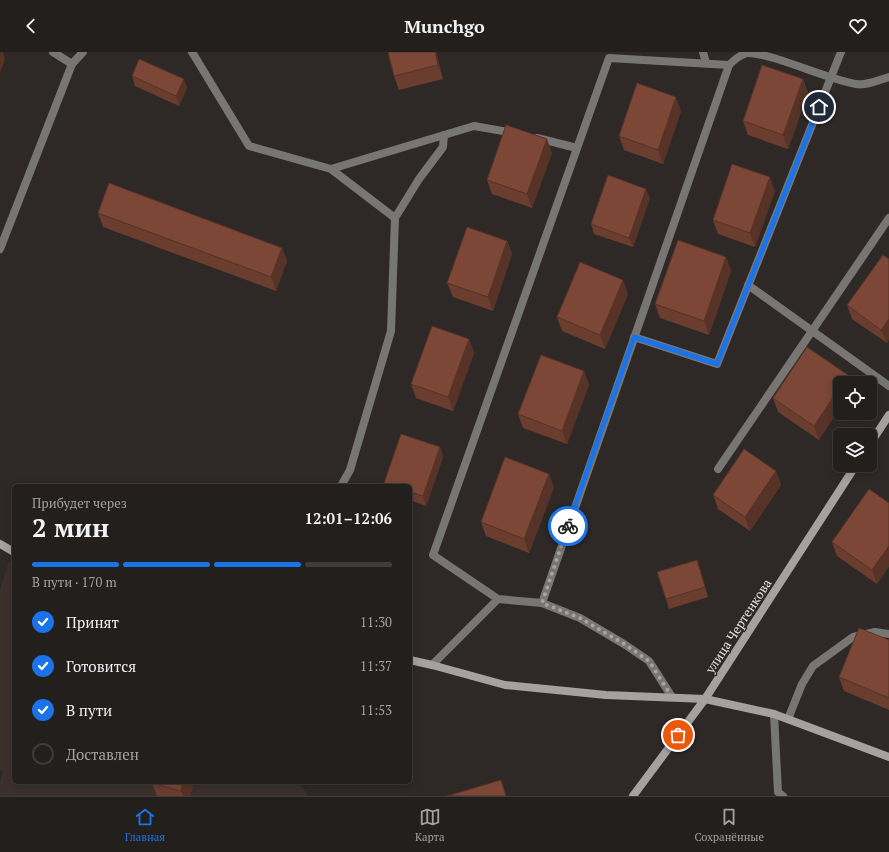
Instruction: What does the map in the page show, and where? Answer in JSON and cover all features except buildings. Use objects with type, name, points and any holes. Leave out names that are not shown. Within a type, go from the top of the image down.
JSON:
[{"type":"street","points":[[53,52],[72,64]]},
{"type":"street","points":[[0,249],[72,64],[83,52]]},
{"type":"street","points":[[192,52],[249,146],[331,169],[395,218]]},
{"type":"street","points":[[703,52],[706,63]]},
{"type":"street","points":[[542,603],[729,65],[737,57],[748,52],[758,52],[788,60],[831,78],[858,85],[889,77]]},
{"type":"street","points":[[634,337],[717,364],[841,52]]},
{"type":"street","points":[[672,697],[649,661],[624,644],[580,618],[542,603],[498,599],[433,555],[609,58],[729,65]]},
{"type":"street","points":[[331,169],[474,126],[523,135],[577,148]]},
{"type":"street","points":[[342,484],[350,470],[391,331],[395,218],[418,179],[443,147],[444,135]]},
{"type":"street","points":[[718,469],[889,218]]},
{"type":"street","points":[[748,285],[889,386]]},
{"type":"street","points":[[877,433],[889,415]]},
{"type":"street","name":"улица Чертенкова","points":[[633,796],[704,699],[851,472]]},
{"type":"street","points":[[1,546],[12,551]]},
{"type":"street","points":[[432,665],[498,599]]},
{"type":"street","points":[[788,719],[802,684],[813,666],[853,637],[875,632],[889,634]]},
{"type":"street","points":[[412,660],[505,685],[606,695],[704,699],[774,714],[889,757]]},
{"type":"street","points":[[774,714],[780,795]]},
{"type":"shaded area","points":[[9,561],[12,562],[12,784],[300,784],[308,796],[0,796],[0,782],[3,771],[0,769],[0,589]]},
{"type":"way so far","points":[[568,526],[542,603],[580,618],[624,644],[649,661],[672,697],[704,699],[678,735]]},
{"type":"route","points":[[568,526],[634,337],[717,364],[819,107]]}]
